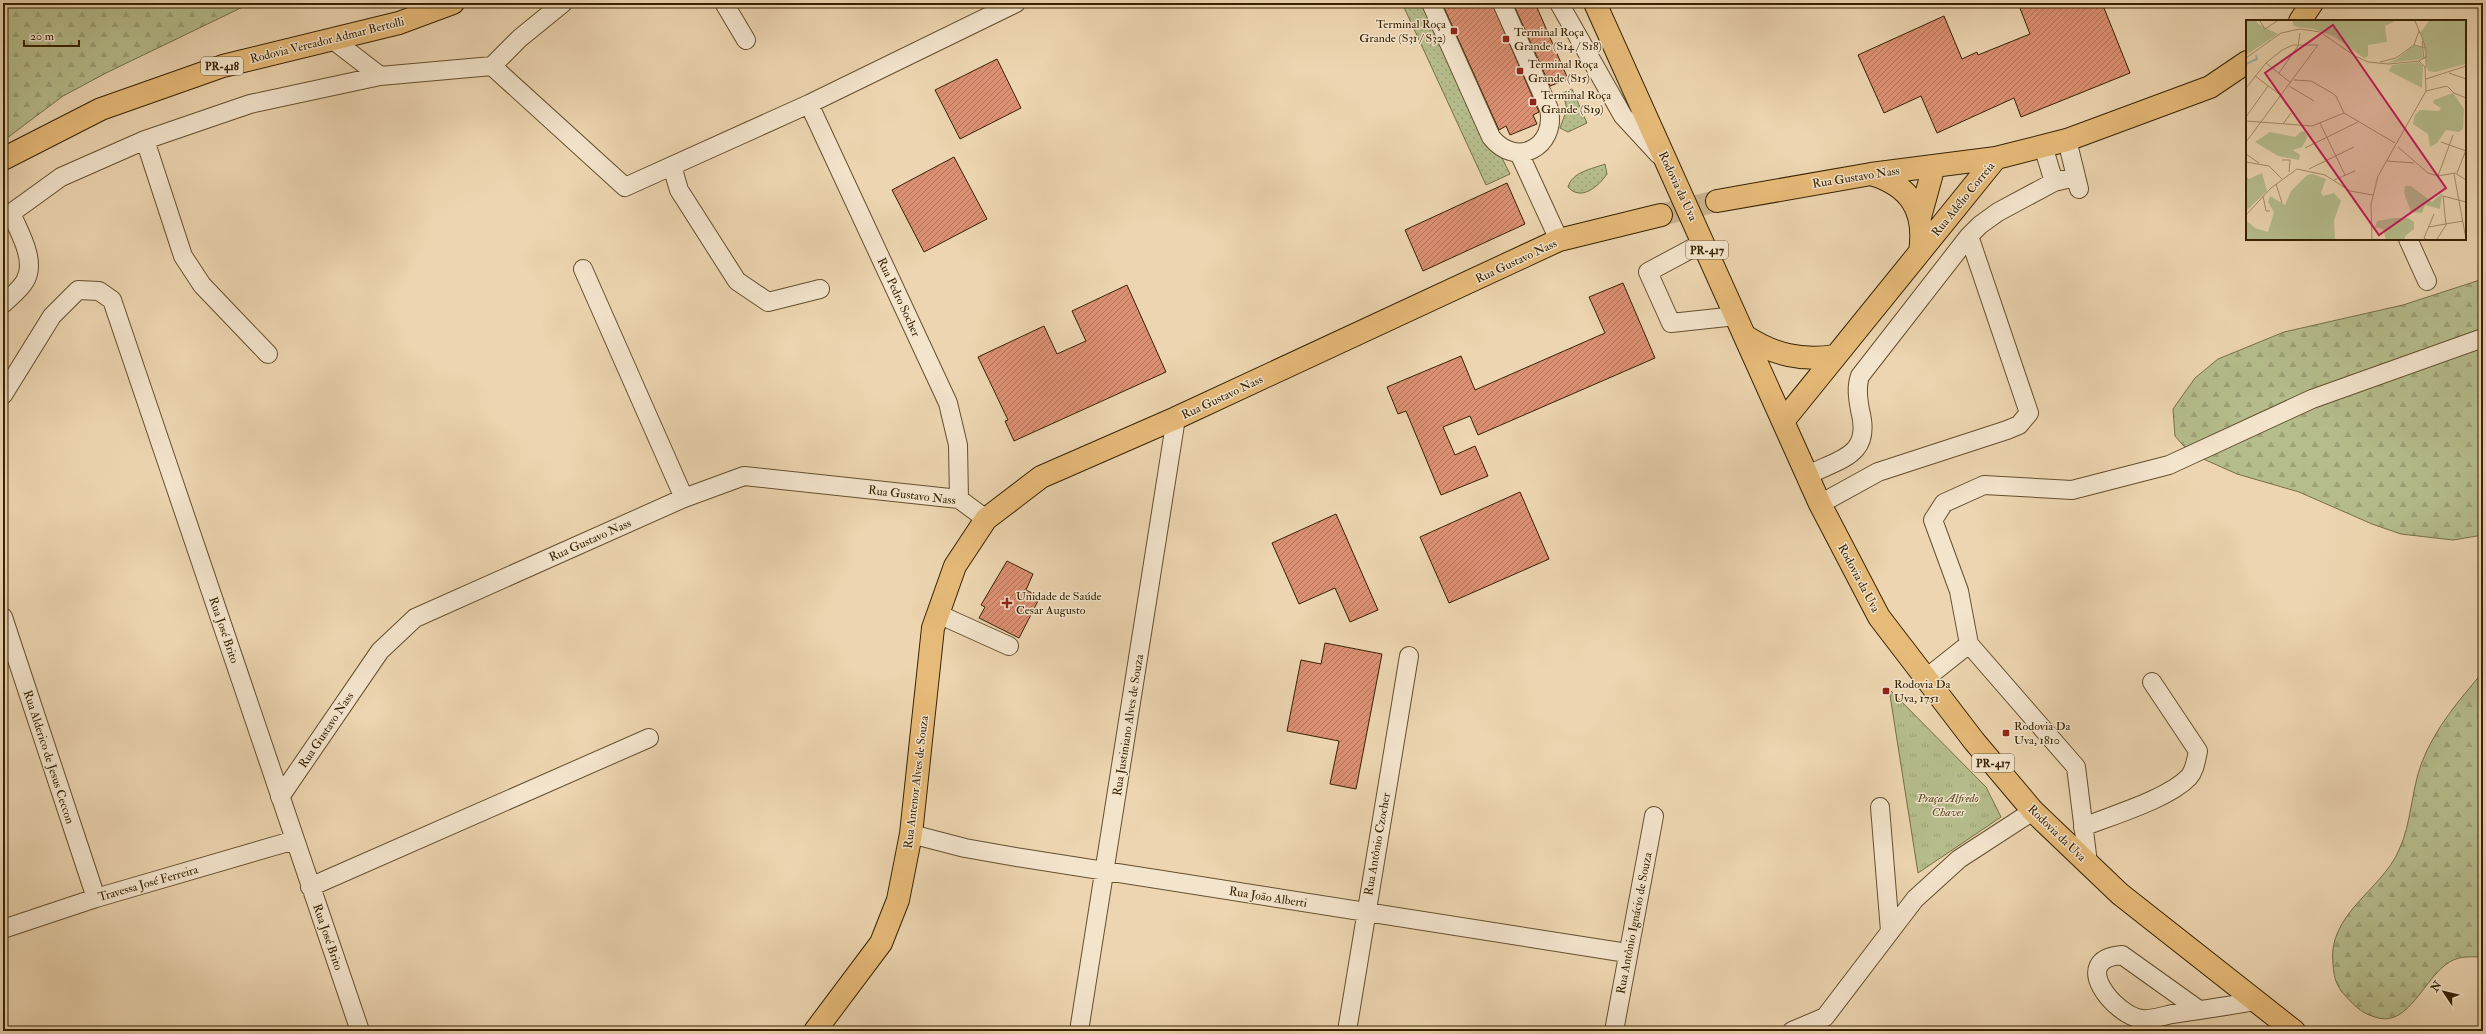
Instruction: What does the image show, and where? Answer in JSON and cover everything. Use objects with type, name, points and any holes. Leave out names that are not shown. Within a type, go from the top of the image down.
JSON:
[{"type":"main road","name":"Rodovia Vereador Admar Bertolli","points":[[3,159],[101,109],[224,66],[399,23],[453,3]]},
{"type":"main road","name":"Rodovia da Uva","points":[[1595,3],[1784,420],[1820,504],[1879,616],[1925,679],[1974,741],[2033,811],[2120,894],[2294,1031]]},
{"type":"main road","name":"Rua Adélio Correia","points":[[1784,420],[1996,158],[2067,140],[2210,86],[2246,63]]},
{"type":"main road","name":"Rua Gustavo Nass","points":[[1717,201],[1871,174],[1996,158]]},
{"type":"main road","points":[[1934,166],[1950,215]]},
{"type":"main road","points":[[1920,218],[1934,166]]},
{"type":"main road","points":[[1871,174],[1887,179],[1902,188],[1913,202],[1920,218],[1922,235],[1920,252]]},
{"type":"main road","name":"Rua Gustavo Nass","points":[[986,519],[1041,477],[1176,418],[1559,240],[1661,215]]},
{"type":"main road","points":[[1745,336],[1772,352],[1788,356],[1803,359],[1835,356]]},
{"type":"main road","name":"Rua Antenor Alves de Souza","points":[[814,1031],[881,943],[898,900],[911,834],[934,628],[955,566],[986,519]]},
{"type":"street","points":[[3,304],[25,282],[29,271],[27,251],[7,216],[61,177],[145,140],[250,104],[380,76],[492,66],[520,38],[563,3]]},
{"type":"street","points":[[724,3],[746,40]]},
{"type":"street","points":[[492,66],[625,187],[809,104],[1016,3]]},
{"type":"street","points":[[1431,3],[1491,137],[1503,148],[1519,153],[1538,146],[1548,134],[1551,119],[1549,109],[1502,3]]},
{"type":"street","points":[[1559,3],[1623,116],[1668,164]]},
{"type":"street","points":[[332,39],[380,76]]},
{"type":"street","name":"Rua Pedro Socher","points":[[809,104],[948,403],[958,445],[959,499]]},
{"type":"street","points":[[145,140],[184,256],[202,285],[268,354]]},
{"type":"street","points":[[1808,475],[1850,454],[1860,446],[1864,436],[1864,424],[1859,403],[1857,384],[1866,367],[1969,236],[1998,212],[2054,182],[2077,183],[2067,140]]},
{"type":"street","points":[[2043,146],[2054,182]]},
{"type":"street","points":[[1519,153],[1559,240]]},
{"type":"street","points":[[672,166],[679,190],[737,281],[768,302],[820,289]]},
{"type":"street","points":[[1820,504],[1878,472],[2007,430],[2025,420],[2029,413],[2028,406],[1969,236]]},
{"type":"street","points":[[2408,240],[2427,281]]},
{"type":"street","points":[[1704,242],[1648,272],[1671,323],[1736,316]]},
{"type":"street","points":[[583,269],[684,498]]},
{"type":"street","name":"Rua José Brito","points":[[3,395],[52,316],[78,290],[99,291],[112,300],[360,1031]]},
{"type":"street","points":[[2088,863],[2076,767],[1969,644],[1959,591],[1933,520],[1944,503],[1984,485],[2072,490],[2169,465],[2312,399],[2483,338]]},
{"type":"street","name":"Rua Justiniano Alves de Souza","points":[[1080,1031],[1176,418]]},
{"type":"street","name":"Rua Gustavo Nass","points":[[280,797],[380,651],[415,618],[684,498],[744,476],[959,499],[986,519]]},
{"type":"street","points":[[938,614],[1009,646]]},
{"type":"street","name":"Rua Alderico de Jesus Ceccon","points":[[3,616],[96,898]]},
{"type":"street","points":[[1925,679],[1969,644]]},
{"type":"street","name":"Rua Antônio Czocher","points":[[1347,1031],[1365,913],[1409,656]]},
{"type":"street","points":[[2084,827],[2165,794],[2189,777],[2195,768],[2198,751],[2152,682]]},
{"type":"street","points":[[310,887],[649,738]]},
{"type":"street","points":[[1880,807],[1890,931]]},
{"type":"street","points":[[1792,1031],[1825,1017],[1915,899],[1959,859],[2033,811]]},
{"type":"street","name":"Rua Antônio Ignácio de Souza","points":[[1614,1031],[1627,953],[1654,816]]},
{"type":"street","name":"Rua João Alberti","points":[[911,834],[965,848],[1365,913],[1627,953]]},
{"type":"street","name":"Travessa José Ferreira","points":[[3,929],[96,898],[295,840]]},
{"type":"street","points":[[2199,1010],[2122,955],[2108,956],[2101,961],[2096,974],[2102,990],[2115,1003],[2142,1019],[2199,1010],[2256,1001]]},
{"type":"green space","points":[[3,3],[251,3],[106,73],[63,96],[3,141]]},
{"type":"green space","points":[[1402,3],[1421,3],[1485,144],[1501,156],[1510,174],[1486,185]]},
{"type":"green space","points":[[1572,89],[1587,123],[1568,132],[1560,128],[1567,109],[1563,93]]},
{"type":"green space","points":[[1605,164],[1607,174],[1604,179],[1589,191],[1578,193],[1568,187],[1570,182],[1578,174]]},
{"type":"green space","points":[[2483,279],[2483,535],[2453,540],[2401,534],[2372,524],[2299,492],[2237,474],[2190,453],[2175,436],[2173,409],[2195,378],[2218,359],[2284,332],[2403,305]]},
{"type":"green space","points":[[2483,672],[2483,957],[2459,958],[2445,965],[2409,1007],[2399,1015],[2388,1019],[2375,1017],[2365,1013],[2357,1007],[2342,992],[2336,982],[2333,964],[2333,946],[2338,931],[2347,917],[2357,903],[2381,878],[2399,850],[2407,828],[2418,773],[2427,749],[2457,703]]},
{"type":"green space","name":"Praça Alfredo Chaves","points":[[1889,689],[1986,787],[2001,817],[1918,873]]},
{"type":"building","points":[[1442,3],[1492,3],[1539,112],[1533,115],[1537,124],[1510,135],[1506,126],[1499,130]]},
{"type":"building","points":[[1513,3],[1535,3],[1568,79],[1550,86]]},
{"type":"building","points":[[2018,3],[2102,3],[2130,73],[2021,117],[2014,98],[1937,133],[1921,96],[1884,113],[1858,55],[1944,16],[1962,59],[1977,52],[1978,55],[2030,34]]},
{"type":"building","points":[[997,59],[1021,108],[960,139],[935,90]]},
{"type":"building","points":[[954,157],[987,219],[924,252],[892,190]]},
{"type":"building","points":[[1507,183],[1525,224],[1423,271],[1405,230]]},
{"type":"building","points":[[1623,283],[1655,358],[1478,435],[1470,416],[1443,427],[1455,455],[1475,446],[1488,476],[1441,495],[1406,411],[1398,414],[1387,387],[1461,356],[1475,390],[1605,333],[1589,297]]},
{"type":"building","points":[[1127,285],[1166,372],[1014,441],[1005,421],[1008,420],[978,357],[1044,326],[1057,354],[1086,341],[1072,311]]},
{"type":"building","points":[[1520,492],[1549,559],[1449,603],[1420,537]]},
{"type":"building","points":[[1336,514],[1378,610],[1350,622],[1335,588],[1299,604],[1272,543]]},
{"type":"building","points":[[1007,561],[1033,574],[1026,590],[1040,597],[1019,638],[979,618],[985,607],[981,605]]},
{"type":"building","points":[[1325,643],[1382,654],[1356,789],[1330,784],[1339,741],[1287,731],[1301,660],[1321,664]]},
{"type":"tunnel","points":[[1661,215],[1717,201]]},
{"type":"place","name":"Terminal Roça Grande (S31 / S32)","points":[[1454,31]]},
{"type":"place","name":"Terminal Roça Grande (S14 / S18)","points":[[1506,39]]},
{"type":"place","name":"Terminal Roça Grande (S15)","points":[[1520,71]]},
{"type":"place","name":"Terminal Roça Grande (S19)","points":[[1533,102]]},
{"type":"place","name":"Unidade de Saúde Cesar Augusto","points":[[1007,603]]},
{"type":"place","name":"Rodovia Da Uva, 1751","points":[[1886,691]]},
{"type":"place","name":"Rodovia Da Uva, 1810","points":[[2006,733]]}]
